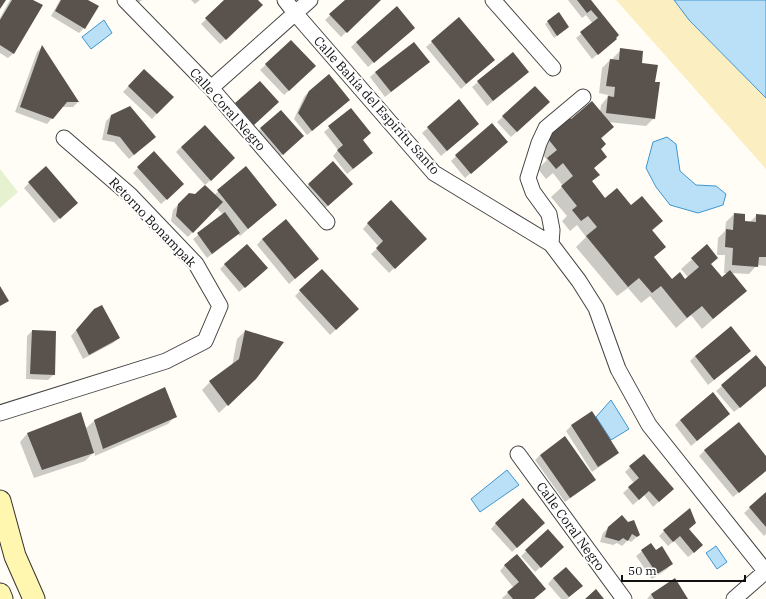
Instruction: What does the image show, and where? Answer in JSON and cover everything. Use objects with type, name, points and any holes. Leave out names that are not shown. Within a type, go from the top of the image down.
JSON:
[{"type":"main road","points":[[0,505],[15,556],[34,599]]},
{"type":"main road","points":[[0,594],[2,599]]},
{"type":"street","name":"Calle Coral Negro","points":[[125,0],[211,88],[327,222]]},
{"type":"street","name":"Calle Bahía del Espiritu Santo","points":[[285,0],[434,173],[550,244],[579,281],[596,308],[618,369],[648,425],[766,572]]},
{"type":"street","points":[[211,88],[310,0]]},
{"type":"street","points":[[493,0],[553,68]]},
{"type":"street","points":[[550,244],[552,230],[549,214],[533,192],[528,178],[539,143],[546,128],[583,97]]},
{"type":"street","name":"Retorno Bonampak","points":[[0,413],[166,361],[206,340],[220,306],[196,264],[130,195],[64,138]]},
{"type":"street","name":"Calle Coral Negro","points":[[518,454],[624,599]]},
{"type":"street","points":[[734,599],[766,572]]},
{"type":"sand","points":[[616,0],[674,0],[689,20],[766,98],[766,169]]},
{"type":"green space","points":[[0,169],[18,192],[0,208]]},
{"type":"water","points":[[674,0],[766,0],[766,98],[689,20]]},
{"type":"water","points":[[104,20],[112,33],[91,49],[82,37]]},
{"type":"water","points":[[667,137],[676,144],[680,171],[696,185],[716,186],[726,194],[723,205],[698,213],[670,205],[656,187],[646,168],[653,142]]},
{"type":"water","points":[[611,400],[629,429],[611,440],[596,417]]},
{"type":"water","points":[[507,470],[519,485],[480,512],[471,499]]},
{"type":"water","points":[[716,546],[727,562],[717,569],[706,553]]},
{"type":"building","points":[[0,0],[6,0],[0,9]]},
{"type":"building","points":[[12,0],[33,0],[43,5],[14,54],[0,45],[0,20]]},
{"type":"building","points":[[61,0],[88,0],[99,6],[85,29],[55,11]]},
{"type":"building","points":[[224,0],[258,0],[263,5],[226,40],[205,18]]},
{"type":"building","points":[[345,0],[381,0],[347,33],[329,14]]},
{"type":"building","points":[[577,0],[591,0],[619,35],[616,38],[617,39],[598,55],[580,32],[598,18],[591,10],[587,13]]},
{"type":"building","points":[[397,6],[415,28],[374,63],[356,42]]},
{"type":"building","points":[[559,12],[569,27],[557,36],[547,21]]},
{"type":"building","points":[[459,17],[495,60],[466,84],[431,41]]},
{"type":"building","points":[[291,40],[316,66],[289,91],[265,64]]},
{"type":"building","points":[[414,42],[430,62],[391,92],[375,72]]},
{"type":"building","points":[[42,45],[79,102],[67,102],[53,119],[20,107]]},
{"type":"building","points":[[620,48],[643,51],[642,63],[658,65],[655,82],[660,82],[655,119],[606,113],[608,96],[614,97],[615,87],[606,86],[610,59],[619,60]]},
{"type":"building","points":[[513,52],[529,72],[493,101],[477,81]]},
{"type":"building","points":[[144,69],[174,97],[157,114],[128,86]]},
{"type":"building","points":[[329,74],[350,100],[312,131],[298,113],[309,91]]},
{"type":"building","points":[[260,81],[279,102],[254,125],[235,103]]},
{"type":"building","points":[[535,86],[550,102],[517,132],[502,116]]},
{"type":"building","points":[[459,99],[479,124],[447,151],[427,127]]},
{"type":"building","points":[[592,101],[614,127],[601,138],[606,144],[601,149],[607,157],[594,168],[600,175],[592,181],[605,198],[617,188],[631,205],[642,196],[663,221],[652,230],[666,247],[654,257],[672,279],[680,272],[685,279],[699,267],[691,258],[707,244],[718,258],[711,264],[722,277],[730,270],[747,291],[713,319],[702,306],[687,318],[661,286],[652,293],[639,278],[628,287],[586,236],[597,227],[588,216],[581,221],[572,210],[577,206],[561,186],[573,176],[563,163],[556,169],[547,158],[557,150],[544,134],[567,115],[571,119]]},
{"type":"building","points":[[130,106],[156,137],[134,155],[120,137],[107,134],[111,115]]},
{"type":"building","points":[[351,108],[371,133],[363,140],[373,153],[353,169],[337,150],[343,145],[328,126]]},
{"type":"building","points":[[281,110],[304,136],[283,155],[260,128]]},
{"type":"building","points":[[492,123],[508,142],[471,174],[455,155]]},
{"type":"building","points":[[205,125],[235,158],[211,181],[181,147]]},
{"type":"building","points":[[154,151],[184,184],[167,200],[137,167]]},
{"type":"building","points":[[333,161],[353,184],[328,206],[308,184]]},
{"type":"building","points":[[46,166],[78,203],[60,219],[28,182]]},
{"type":"building","points":[[246,166],[277,205],[248,229],[217,190]]},
{"type":"building","points":[[205,185],[223,202],[193,233],[176,216],[178,204],[189,193],[195,194]]},
{"type":"building","points":[[391,200],[427,239],[395,269],[376,248],[383,241],[367,223]]},
{"type":"building","points":[[225,212],[240,233],[212,254],[197,233]]},
{"type":"building","points":[[734,213],[745,214],[745,221],[756,222],[756,214],[766,215],[766,257],[759,257],[758,267],[732,265],[733,248],[725,247],[726,229],[733,230]]},
{"type":"building","points":[[286,219],[319,259],[295,279],[262,239]]},
{"type":"building","points":[[247,244],[268,268],[245,288],[224,264]]},
{"type":"building","points":[[322,269],[359,309],[336,330],[299,290]]},
{"type":"building","points":[[0,286],[9,301],[0,306]]},
{"type":"building","points":[[102,305],[120,338],[89,355],[76,330],[94,309]]},
{"type":"building","points":[[731,326],[751,351],[714,380],[695,356]]},
{"type":"building","points":[[32,330],[56,331],[55,375],[30,374]]},
{"type":"building","points":[[245,330],[284,342],[256,379],[228,406],[209,381],[239,359]]},
{"type":"building","points":[[756,355],[766,367],[766,386],[740,408],[721,385]]},
{"type":"building","points":[[165,387],[177,417],[103,449],[94,420]]},
{"type":"building","points":[[713,392],[730,414],[697,441],[680,420]]},
{"type":"building","points":[[592,411],[619,453],[598,467],[571,425]]},
{"type":"building","points":[[81,412],[94,453],[42,470],[27,433]]},
{"type":"building","points":[[739,422],[766,456],[766,471],[739,493],[704,450]]},
{"type":"building","points":[[565,436],[596,480],[570,498],[540,455]]},
{"type":"building","points":[[644,454],[674,489],[659,502],[649,491],[639,500],[628,487],[639,478],[629,466]]},
{"type":"building","points":[[766,492],[766,527],[749,507]]},
{"type":"building","points":[[523,498],[545,523],[517,548],[495,523]]},
{"type":"building","points":[[690,508],[696,523],[689,529],[703,545],[694,553],[680,536],[673,542],[663,530]]},
{"type":"building","points":[[622,515],[628,522],[634,520],[640,535],[637,537],[632,534],[628,541],[623,538],[619,541],[605,537],[608,527]]},
{"type":"building","points":[[548,529],[564,547],[541,568],[525,550]]},
{"type":"building","points":[[651,543],[656,550],[662,546],[673,564],[657,574],[641,550]]},
{"type":"building","points":[[517,554],[546,589],[534,599],[513,599],[507,592],[519,582],[504,565]]},
{"type":"building","points":[[566,567],[583,586],[569,597],[553,578]]},
{"type":"building","points":[[675,578],[688,599],[654,599],[651,594]]},
{"type":"building","points":[[596,589],[604,599],[585,599]]}]
